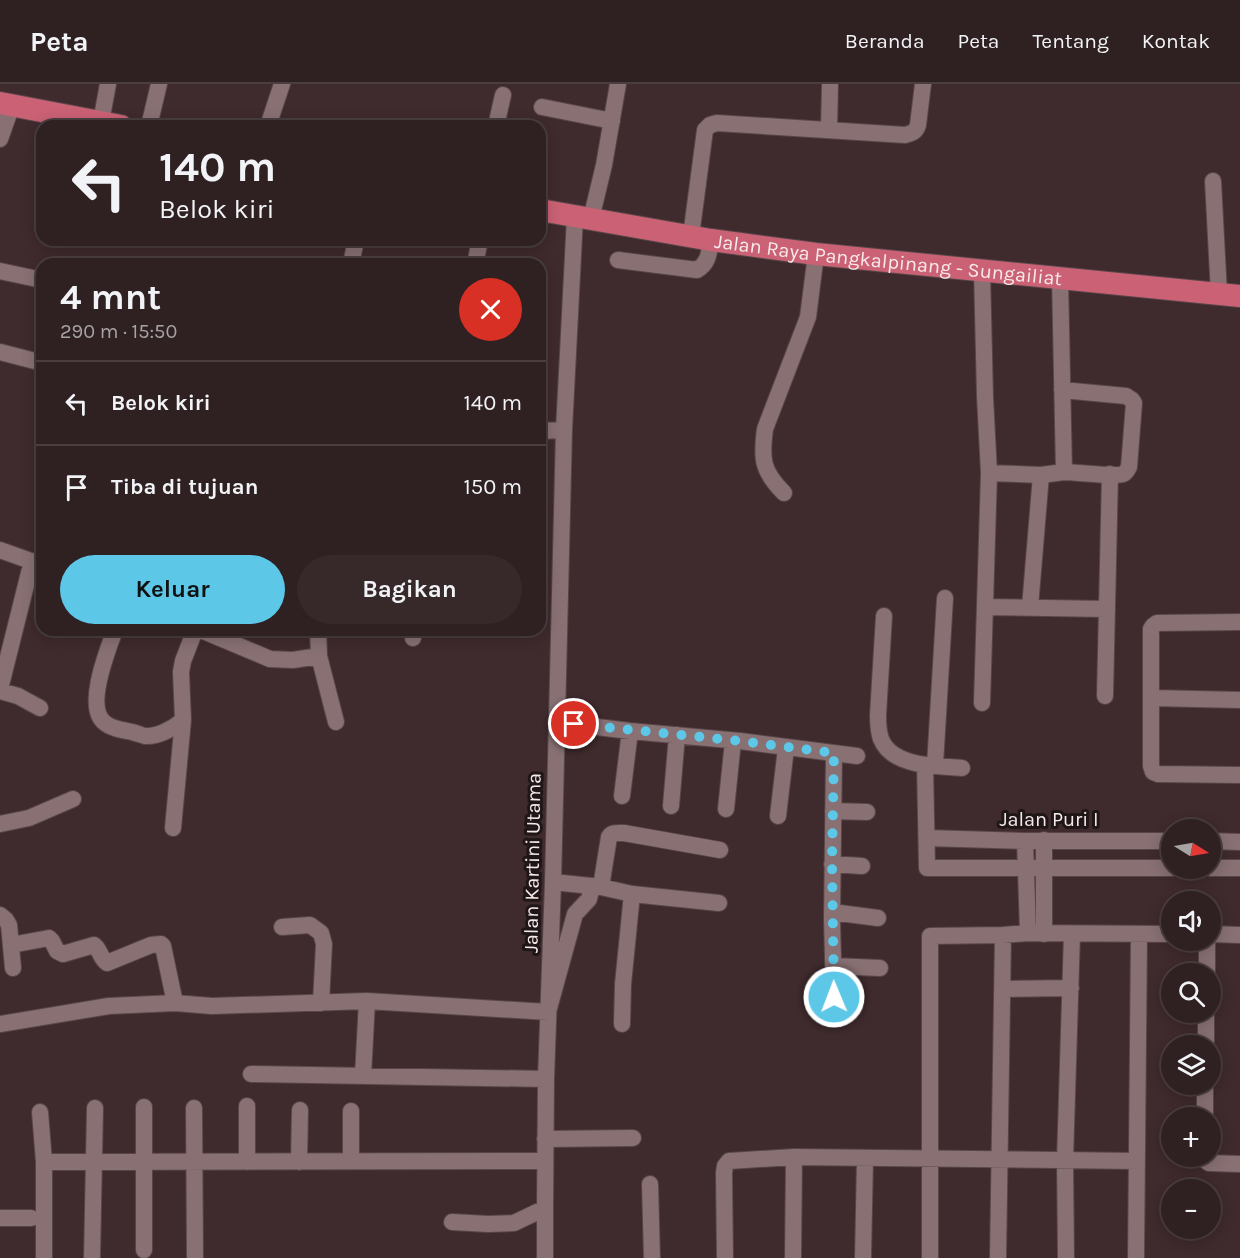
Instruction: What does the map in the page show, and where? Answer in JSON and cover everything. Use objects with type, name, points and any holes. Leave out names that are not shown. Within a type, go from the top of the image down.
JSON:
[{"type":"highway","points":[[6,104],[90,120]]},
{"type":"highway","name":"Jalan Raya Pangkalpinang - Sungailiat","points":[[546,211],[701,238],[816,254],[1230,295]]},
{"type":"street","points":[[108,84],[111,120]]},
{"type":"street","points":[[150,120],[159,84]]},
{"type":"street","points":[[270,120],[282,84]]},
{"type":"street","name":"Jalan Kartini Utama","points":[[545,1258],[546,1079],[564,430],[583,218],[604,165],[618,84]]},
{"type":"street","points":[[829,129],[830,84]]},
{"type":"street","points":[[618,260],[697,270],[703,266],[707,260],[701,238],[705,130],[710,125],[717,123],[905,135],[913,133],[918,125],[923,84]]},
{"type":"street","points":[[497,120],[503,94]]},
{"type":"street","points":[[0,139],[6,104]]},
{"type":"street","points":[[542,107],[612,120]]},
{"type":"street","points":[[1213,181],[1230,295]]},
{"type":"street","points":[[784,493],[771,481],[765,469],[763,445],[765,429],[808,317],[816,254]]},
{"type":"street","points":[[0,271],[36,279]]},
{"type":"street","points":[[982,271],[989,473],[982,703]]},
{"type":"street","points":[[1060,278],[1064,472]]},
{"type":"street","points":[[0,352],[35,361]]},
{"type":"street","points":[[989,473],[1122,474],[1129,467],[1134,403],[1132,400],[1126,396],[1062,390]]},
{"type":"street","points":[[546,431],[564,430]]},
{"type":"street","points":[[1105,696],[1110,474]]},
{"type":"street","points":[[1030,607],[1041,475]]},
{"type":"street","points":[[0,550],[36,563]]},
{"type":"street","points":[[36,566],[0,690],[18,696],[40,708]]},
{"type":"street","points":[[945,598],[930,765],[927,868],[1161,868]]},
{"type":"street","points":[[985,607],[1107,609]]},
{"type":"street","points":[[884,616],[878,715],[881,739],[890,752],[899,757],[930,765],[962,768]]},
{"type":"street","points":[[1238,621],[1154,624],[1151,629],[1151,766],[1153,772],[1158,774],[1240,775]]},
{"type":"street","points":[[113,636],[100,674],[98,714],[103,722],[117,729],[146,736],[155,735],[177,726],[183,720]]},
{"type":"street","points":[[173,828],[183,720],[182,672],[192,636]]},
{"type":"street","points":[[216,636],[270,658],[293,660],[319,656]]},
{"type":"street","points":[[318,636],[319,656],[336,722]]},
{"type":"street","points":[[1152,698],[1240,700]]},
{"type":"street","points":[[556,722],[857,756]]},
{"type":"street","points":[[621,796],[630,731]]},
{"type":"street","points":[[671,806],[678,735]]},
{"type":"street","points":[[726,809],[733,741]]},
{"type":"street","points":[[778,816],[786,748]]},
{"type":"street","points":[[834,753],[832,864],[834,997]]},
{"type":"street","points":[[0,824],[29,818],[74,799]]},
{"type":"street","points":[[833,811],[867,812]]},
{"type":"street","points":[[0,1024],[108,1006],[175,1003],[212,1006],[367,1001],[548,1012],[575,914],[589,899],[596,886],[611,834],[624,833],[720,850]]},
{"type":"street","name":"Jalan Puri I","points":[[927,838],[1161,841]]},
{"type":"street","points":[[1036,933],[1044,867],[1044,840]]},
{"type":"street","points":[[1025,841],[1036,933]]},
{"type":"street","points":[[1221,842],[1240,842]]},
{"type":"street","points":[[832,864],[862,866]]},
{"type":"street","points":[[1221,868],[1240,868]]},
{"type":"street","points":[[553,882],[596,886],[632,894],[719,903]]},
{"type":"street","points":[[622,1024],[623,984],[632,894]]},
{"type":"street","points":[[832,912],[878,918]]},
{"type":"street","points":[[0,915],[9,925],[13,968]]},
{"type":"street","points":[[282,927],[310,926],[321,933],[324,944],[321,1003]]},
{"type":"street","points":[[930,1258],[930,936],[1036,933],[1161,934]]},
{"type":"street","points":[[1066,1258],[1065,1160],[1072,934]]},
{"type":"street","points":[[1136,1258],[1139,934]]},
{"type":"street","points":[[1221,934],[1240,935]]},
{"type":"street","points":[[998,1258],[1003,935]]},
{"type":"street","points":[[10,945],[49,938],[57,951],[63,954],[94,945],[102,959],[108,963],[151,945],[161,944],[175,1003]]},
{"type":"street","points":[[833,966],[880,968]]},
{"type":"street","points":[[1002,989],[1071,988]]},
{"type":"street","points":[[363,1076],[367,1001]]},
{"type":"street","points":[[251,1074],[546,1079]]},
{"type":"street","points":[[247,1106],[247,1162]]},
{"type":"street","points":[[144,1107],[144,1250]]},
{"type":"street","points":[[92,1258],[95,1108]]},
{"type":"street","points":[[194,1108],[195,1258]]},
{"type":"street","points":[[299,1162],[300,1110]]},
{"type":"street","points":[[351,1111],[351,1161]]},
{"type":"street","points":[[40,1112],[44,1162],[44,1258]]},
{"type":"street","points":[[545,1139],[633,1138]]},
{"type":"street","points":[[725,1258],[724,1173],[729,1161],[794,1157],[1137,1161]]},
{"type":"street","points":[[793,1258],[794,1157]]},
{"type":"street","points":[[863,1258],[865,1159]]},
{"type":"street","points":[[44,1162],[545,1161]]},
{"type":"street","points":[[1221,1163],[1240,1164]]},
{"type":"street","points":[[650,1184],[652,1258]]},
{"type":"street","points":[[452,1222],[488,1224],[514,1222],[544,1211]]},
{"type":"street","points":[[0,1218],[31,1218]]},
{"type":"route","points":[[574,724],[834,753],[832,920],[834,997]]}]
